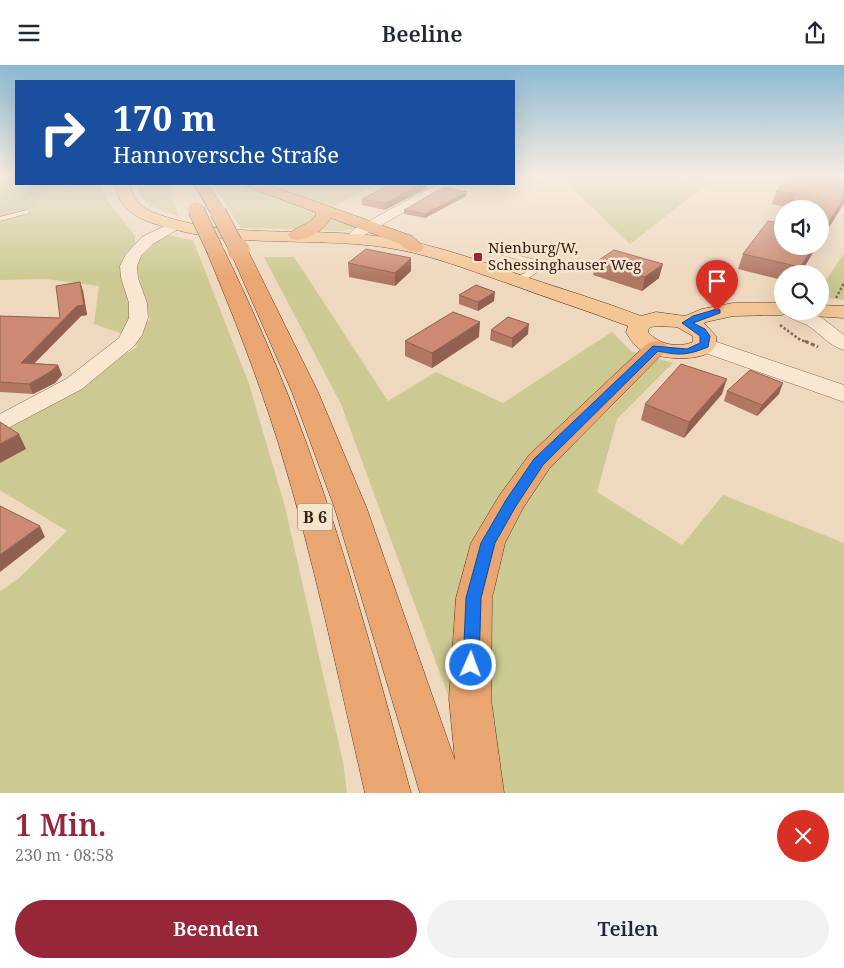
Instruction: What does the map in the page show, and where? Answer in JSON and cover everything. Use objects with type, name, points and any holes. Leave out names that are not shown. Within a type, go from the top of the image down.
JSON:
[{"type":"highway","name":"B 6","points":[[197,210],[264,301],[305,392],[351,509],[442,793]]},
{"type":"highway","name":"B 6","points":[[216,210],[240,305],[276,398],[315,519],[388,793]]},
{"type":"highway","points":[[297,235],[314,228],[324,215],[323,211],[406,240],[415,247]]},
{"type":"highway","points":[[481,793],[470,699],[474,598],[488,543],[510,503],[539,462],[649,335]]},
{"type":"main road","points":[[137,210],[175,225],[220,232],[353,238],[415,247],[518,281],[649,335],[671,351],[688,352],[705,345],[705,336],[701,331],[677,320],[656,319],[649,335]]},
{"type":"main road","points":[[687,323],[707,314],[727,309],[774,315]]},
{"type":"main road","points":[[829,311],[844,312]]},
{"type":"street","points":[[353,238],[358,232],[400,210]]},
{"type":"street","points":[[0,423],[76,383],[116,352],[132,335],[140,315],[127,266],[131,255],[146,241],[175,225]]},
{"type":"street","points":[[811,320],[838,339]]},
{"type":"street","points":[[705,345],[844,395]]},
{"type":"lane","points":[[0,219],[27,212]]},
{"type":"lane","points":[[498,251],[540,265],[540,267],[518,281]]},
{"type":"path","points":[[780,320],[784,327],[799,339],[838,339]]},
{"type":"shaded area","points":[[0,210],[20,210],[0,214]]},
{"type":"shaded area","points":[[19,210],[115,210],[135,236],[135,242],[120,266],[131,316],[123,334],[94,324],[99,286],[46,279],[0,280],[0,214]]},
{"type":"shaded area","points":[[161,210],[177,210],[179,216]]},
{"type":"shaded area","points":[[230,210],[327,210],[315,216],[314,220],[299,229],[241,228]]},
{"type":"shaded area","points":[[595,210],[674,210],[630,244]]},
{"type":"shaded area","points":[[329,216],[360,227],[342,231],[316,230]]},
{"type":"shaded area","points":[[168,235],[193,240],[249,384],[285,507],[343,762],[347,793],[0,793],[0,591],[18,579],[67,531],[0,490],[0,430],[137,347],[134,338],[150,319],[135,261],[155,241]]},
{"type":"shaded area","points":[[844,253],[844,300],[829,298],[829,276]]},
{"type":"shaded area","points":[[264,257],[294,257],[388,401],[436,372],[503,403],[612,332],[631,351],[673,363],[617,419],[597,492],[682,545],[723,495],[844,543],[844,793],[484,793],[341,404]]},
{"type":"building","points":[[404,210],[433,210],[425,214]]},
{"type":"building","points":[[829,210],[836,210],[829,222]]},
{"type":"building","points":[[768,221],[774,222],[774,255],[808,255],[801,265],[791,265],[743,254]]},
{"type":"building","points":[[366,249],[411,258],[395,273],[348,263]]},
{"type":"building","points":[[614,250],[663,264],[645,277],[596,262]]},
{"type":"building","points":[[80,282],[84,305],[77,306],[21,363],[58,365],[29,384],[0,382],[0,316],[60,318],[56,286]]},
{"type":"building","points":[[476,285],[495,292],[478,302],[459,295]]},
{"type":"building","points":[[453,312],[480,322],[432,353],[405,341]]},
{"type":"building","points":[[508,317],[529,324],[512,338],[491,330]]},
{"type":"building","points":[[681,364],[727,379],[689,422],[645,404]]},
{"type":"building","points":[[750,370],[783,383],[762,405],[727,391]]},
{"type":"building","points":[[0,422],[19,434],[0,444]]},
{"type":"building","points":[[0,506],[40,526],[0,555]]},
{"type":"place","name":"Nienburg/W, Schessinghauser Weg","points":[[478,257]]},
{"type":"route","points":[[471,665],[474,598],[488,543],[510,503],[539,462],[656,348],[665,351],[688,352],[705,345],[705,336],[701,331],[687,323],[717,311]]}]
